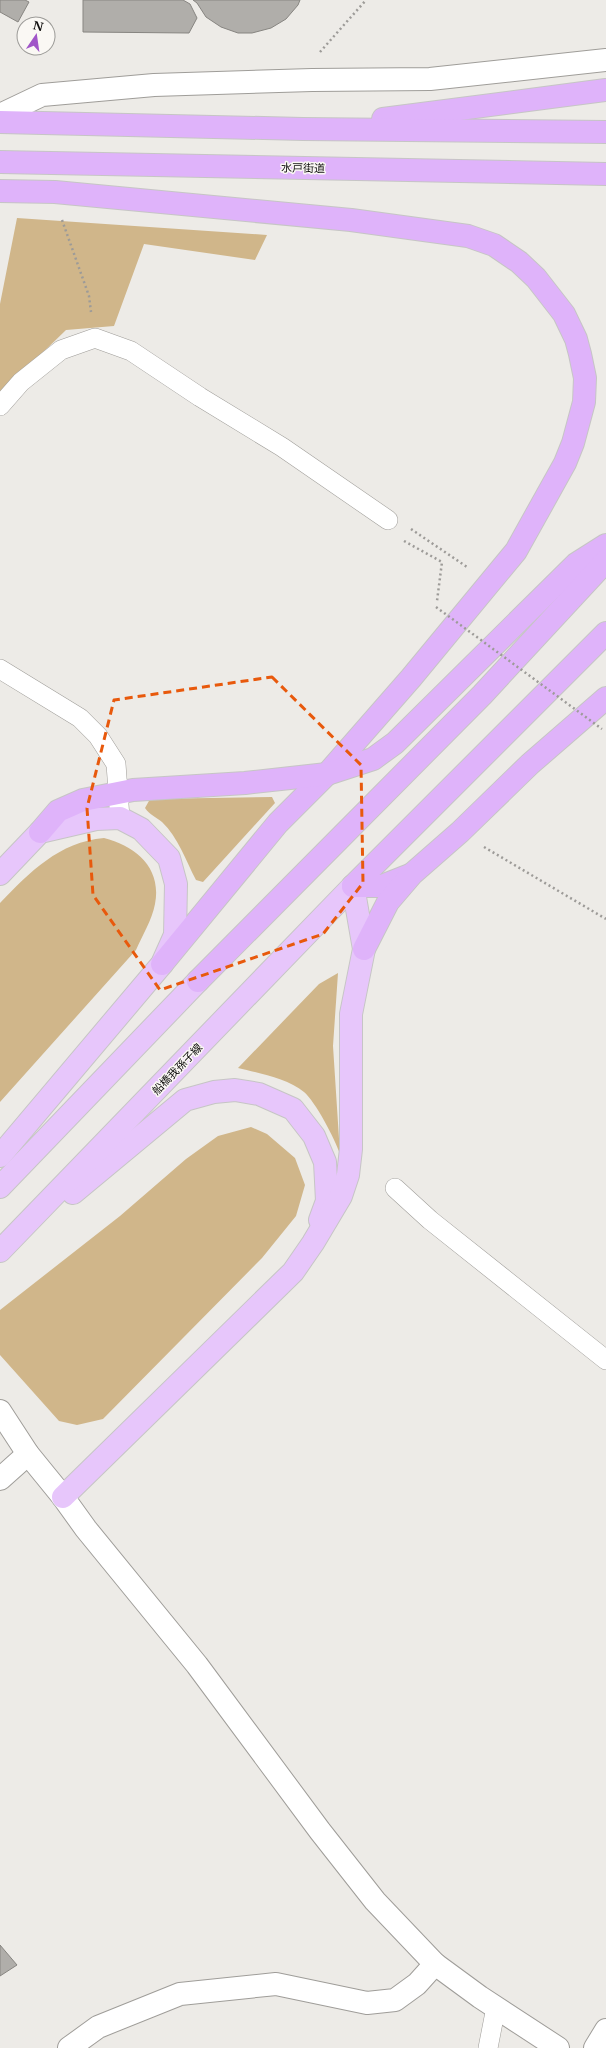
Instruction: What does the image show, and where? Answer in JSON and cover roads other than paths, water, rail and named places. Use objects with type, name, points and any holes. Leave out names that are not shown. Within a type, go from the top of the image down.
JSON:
[{"type":"highway","points":[[303,129],[606,90]]},
{"type":"highway","points":[[0,122],[303,129],[606,132]]},
{"type":"highway","name":"水戸街道","points":[[0,162],[606,174]]},
{"type":"highway","points":[[0,190],[55,192],[350,220],[468,236],[494,245],[519,262],[536,278],[564,314],[576,339],[585,378],[584,402],[580,422],[565,463],[516,551],[411,678],[327,774],[278,823],[162,964]]},
{"type":"highway","points":[[40,832],[58,811],[83,800],[133,790],[245,783],[327,774],[373,758],[395,743],[576,564],[606,545]]},
{"type":"highway","points":[[198,981],[482,695],[606,562]]},
{"type":"highway","points":[[353,886],[606,633]]},
{"type":"highway","points":[[364,949],[388,902],[412,874],[460,832],[530,764],[606,698]]},
{"type":"highway","points":[[353,886],[382,886],[412,874]]},
{"type":"main road","points":[[0,874],[40,832],[96,819],[120,818],[141,829],[169,858],[176,884],[175,935],[162,964],[0,1156]]},
{"type":"main road","points":[[63,1497],[293,1272],[341,1196],[348,1175],[350,1149],[351,1014],[364,949],[353,886]]},
{"type":"main road","name":"船橋我孫子線","points":[[0,1252],[353,886]]},
{"type":"main road","points":[[0,1186],[198,981]]},
{"type":"main road","points":[[0,1252],[186,1100],[214,1092],[235,1090],[258,1094],[293,1109],[314,1136],[325,1162],[326,1201],[313,1242]]},
{"type":"street","points":[[0,115],[42,95],[132,87],[312,80],[430,80],[606,60]]},
{"type":"street","points":[[0,1411],[28,1454],[63,1497],[86,1529],[197,1665],[320,1831],[375,1901],[435,1964],[558,2048]]},
{"type":"street","points":[[0,1479],[28,1454]]},
{"type":"street","points":[[69,2048],[98,2027],[180,1994],[276,1984],[367,2003],[395,2000],[417,1984],[435,1964]]},
{"type":"street","points":[[595,2048],[606,2030]]},
{"type":"lane","points":[[0,406],[21,382],[61,350],[95,338],[131,351],[200,397],[282,447],[388,520]]},
{"type":"lane","points":[[0,669],[80,718],[98,736],[116,764],[120,793],[120,818]]},
{"type":"lane","points":[[395,1188],[430,1220],[606,1360]]},
{"type":"lane","points":[[488,2048],[496,2007]]}]
